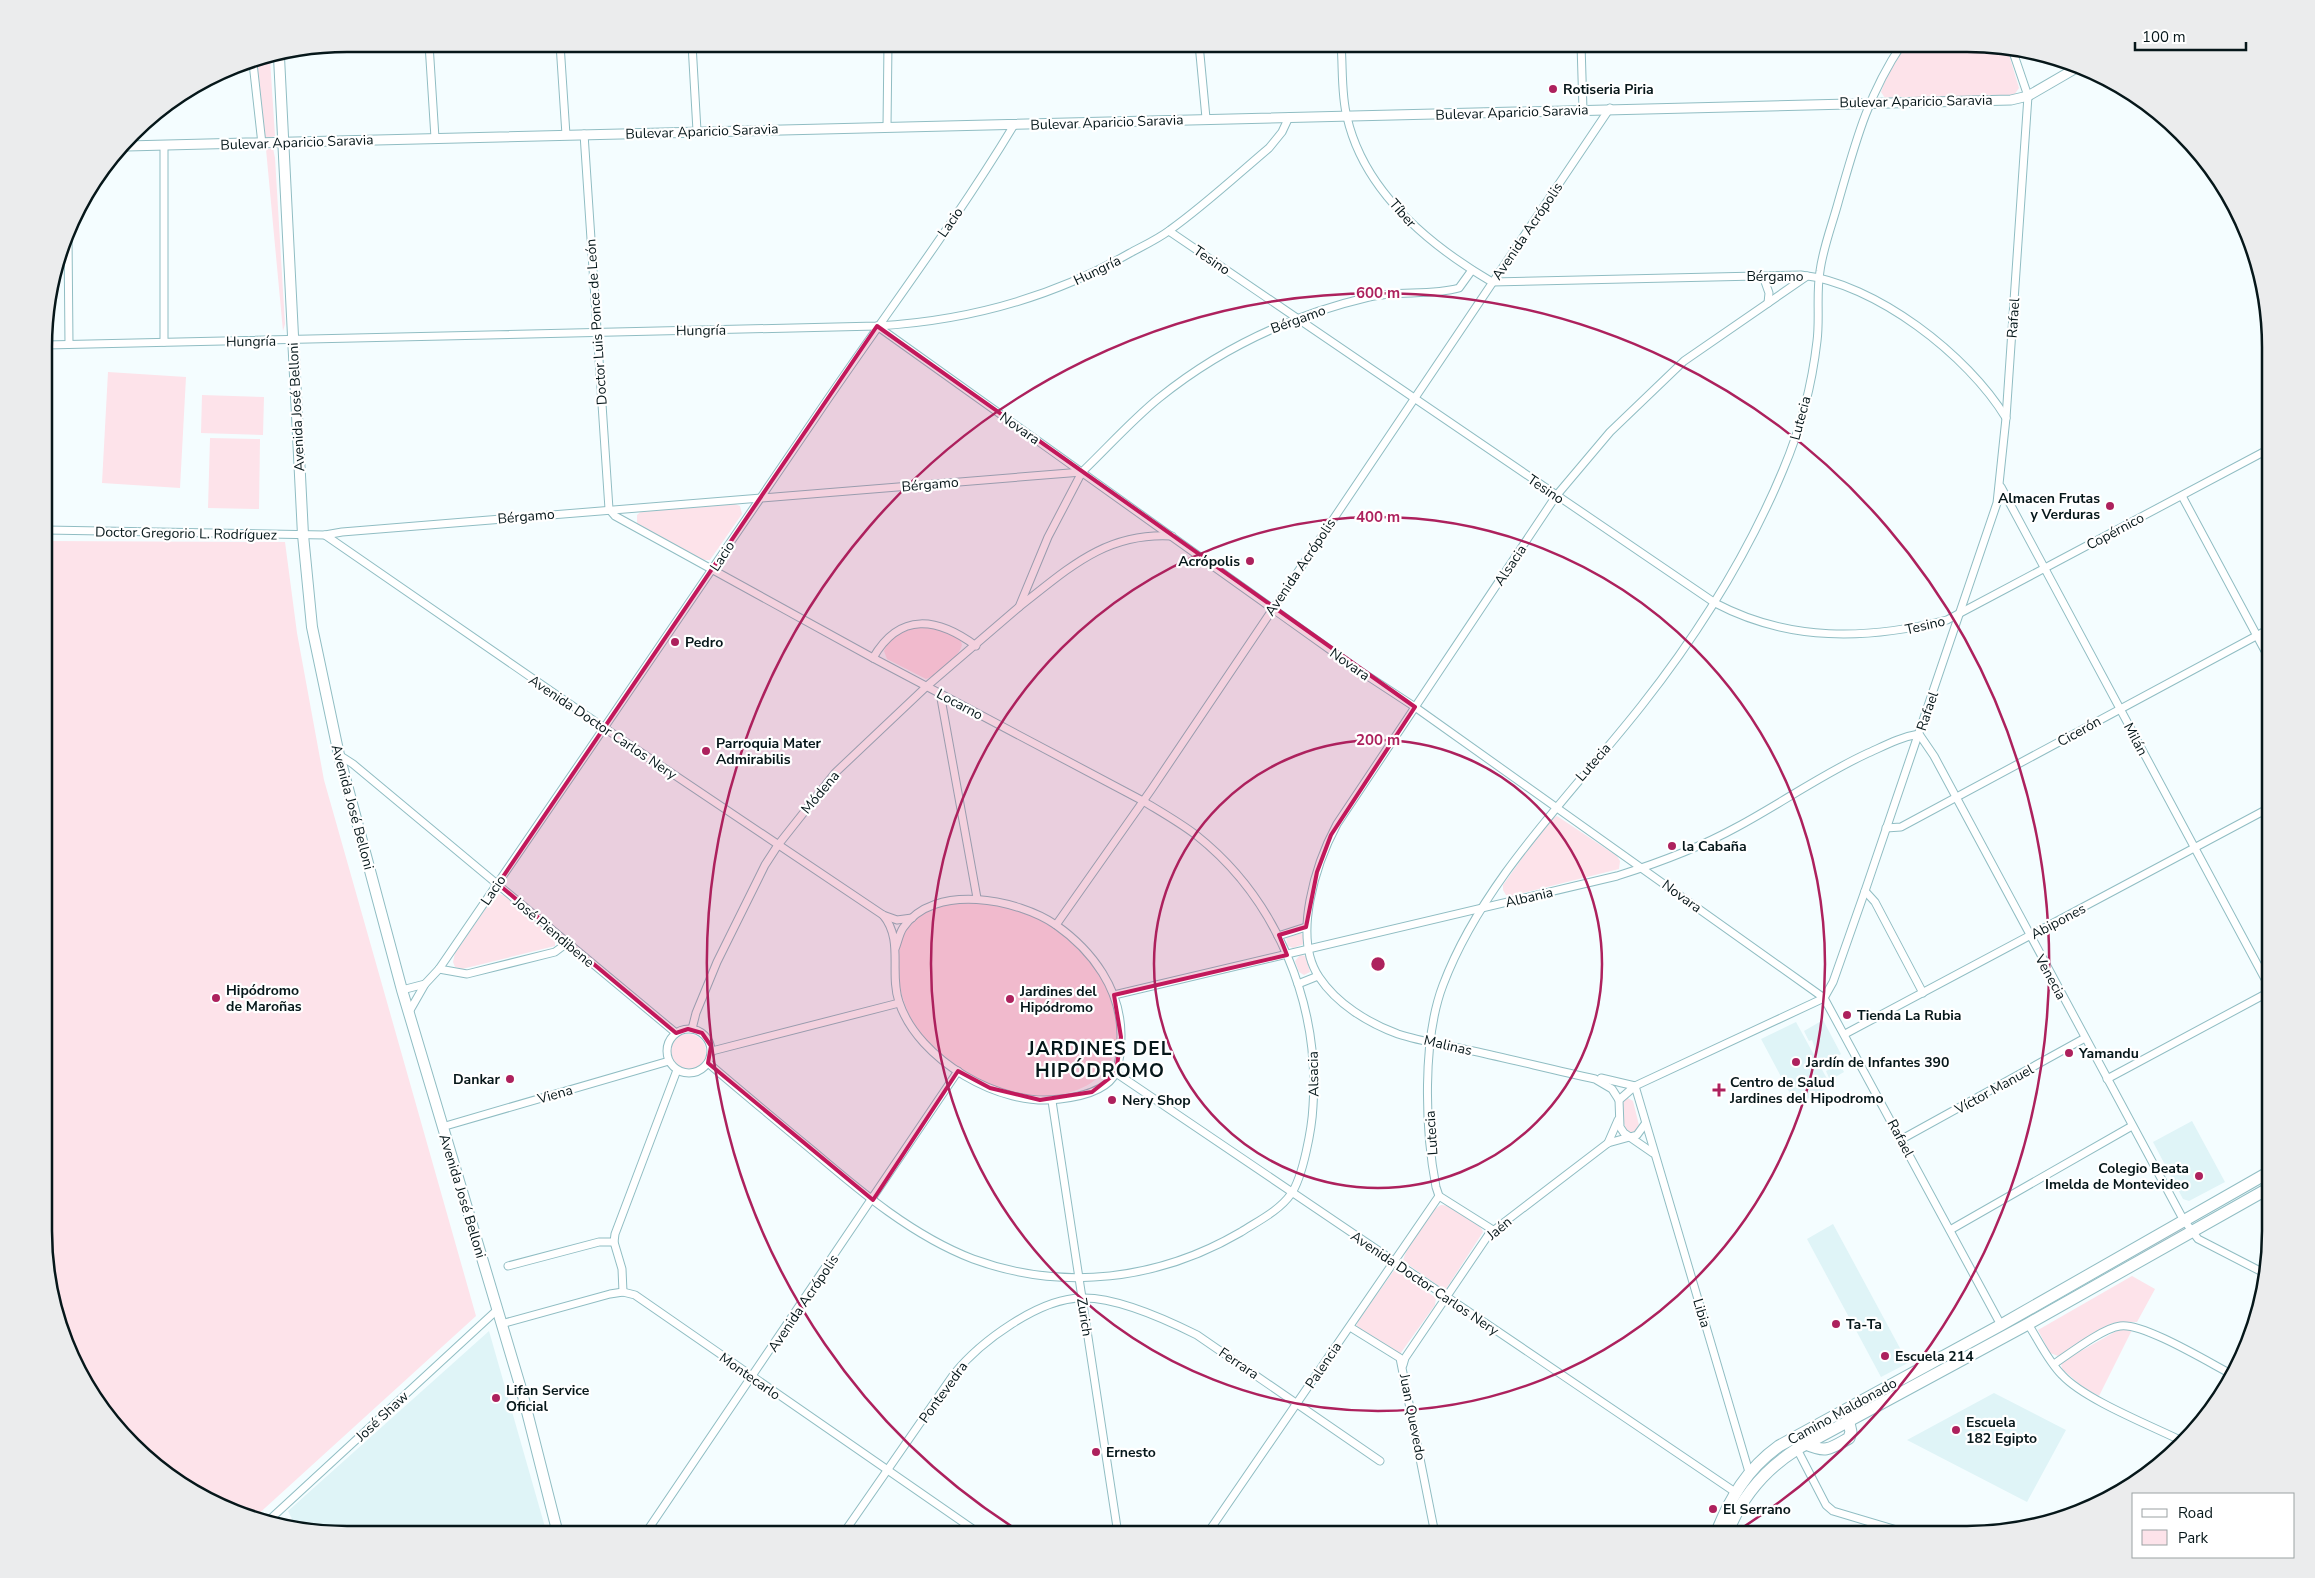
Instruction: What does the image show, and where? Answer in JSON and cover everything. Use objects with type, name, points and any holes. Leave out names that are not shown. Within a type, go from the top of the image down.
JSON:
[{"type":"main road","name":"Avenida José Belloni","points":[[279,61],[303,535],[312,627],[339,755],[402,990],[522,1392],[556,1526]]},
{"type":"main road","name":"Camino Maldonado","points":[[1847,1415],[2184,1219],[2262,1176]]},
{"type":"main road","name":"Camino Maldonado","points":[[1720,1526],[1735,1492],[1749,1472],[1779,1446],[1847,1415],[2028,1324],[2262,1192]]},
{"type":"main road","points":[[1802,1447],[1822,1451],[1841,1443],[1851,1435],[1847,1415]]},
{"type":"main road","name":"Camino Maldonado","points":[[1730,1526],[1737,1511],[1752,1487],[1773,1466],[1802,1447]]},
{"type":"street","points":[[430,53],[435,138]]},
{"type":"street","points":[[561,53],[566,135]]},
{"type":"street","points":[[693,53],[697,131]]},
{"type":"street","points":[[888,53],[888,126]]},
{"type":"street","points":[[1200,53],[1206,118]]},
{"type":"street","name":"Tíber","points":[[1342,53],[1347,116],[1370,172],[1402,214],[1419,232],[1492,282]]},
{"type":"street","points":[[1581,53],[1583,110]]},
{"type":"street","points":[[1819,277],[1862,122],[1883,74],[1896,53]]},
{"type":"street","name":"Rafael","points":[[2001,1325],[1824,998],[1833,982],[1866,890],[1960,615],[2001,487],[2028,96],[2014,56]]},
{"type":"street","points":[[253,68],[262,144]]},
{"type":"street","name":"Bulevar Aparicio Saravia","points":[[133,146],[262,144],[888,126],[1014,125],[1206,118],[1610,108],[2011,100],[2028,96],[2071,71]]},
{"type":"street","name":"Avenida Acrópolis","points":[[1056,925],[1143,801],[1610,108]]},
{"type":"street","name":"Hungría","points":[[53,345],[877,326],[954,317],[1027,299],[1057,289],[1110,264],[1169,231],[1269,148],[1282,132],[1289,117]]},
{"type":"street","name":"Lacio","points":[[409,1012],[425,984],[439,969],[498,884],[603,727],[713,571],[877,326],[991,164],[1014,125]]},
{"type":"street","name":"Doctor Luis Ponce de León","points":[[584,134],[596,332],[610,509]]},
{"type":"street","points":[[164,145],[164,342]]},
{"type":"street","name":"Tesino","points":[[1169,231],[1714,603],[1743,618],[1770,626],[1838,635],[1895,631],[1947,620],[1960,615]]},
{"type":"street","points":[[68,252],[68,344]]},
{"type":"street","name":"Bérgamo","points":[[325,535],[610,509],[1082,472],[1157,399],[1190,374],[1266,331],[1297,318],[1372,296],[1459,288],[1472,270]]},
{"type":"street","points":[[1762,276],[1769,293],[1768,303]]},
{"type":"street","name":"Bérgamo","points":[[1492,282],[1762,276],[1819,277],[1876,301],[1926,333],[1964,366],[1994,400],[2006,418]]},
{"type":"street","name":"Alsacia","points":[[1310,950],[1306,927],[1317,872],[1331,835],[1556,496],[1610,432],[1684,361],[1807,276]]},
{"type":"street","name":"Lutecia","points":[[1439,1196],[1434,1175],[1429,1106],[1430,1041],[1442,986],[1469,928],[1556,806],[1643,704],[1714,603],[1766,510],[1793,444],[1814,364],[1818,330],[1819,277]]},
{"type":"street","name":"Novara","points":[[877,326],[1173,536],[1272,609],[1556,806],[1824,998]]},
{"type":"street","name":"Copérnico","points":[[1960,615],[2262,453]]},
{"type":"street","name":"Módena","points":[[1019,607],[1048,537],[1082,472]]},
{"type":"street","name":"Milán","points":[[2001,487],[2262,974]]},
{"type":"street","points":[[2182,496],[2262,646]]},
{"type":"street","name":"Locarno","points":[[610,509],[615,516],[713,571],[1143,801],[1194,834],[1221,857],[1259,902],[1287,955]]},
{"type":"street","name":"Doctor Gregorio L. Rodríguez","points":[[53,530],[325,535]]},
{"type":"street","name":"Avenida Doctor Carlos Nery","points":[[325,535],[603,727],[883,915],[897,920],[912,918]]},
{"type":"street","name":"Módena","points":[[692,1029],[716,962],[765,865],[778,845],[835,773],[927,686],[976,646],[1019,607],[1078,561],[1103,547],[1134,538],[1173,536]]},
{"type":"street","points":[[873,658],[880,646],[892,635],[908,626],[918,624],[929,623],[946,627],[956,631],[976,646]]},
{"type":"street","name":"Cicerón","points":[[1886,828],[1901,827],[2262,633]]},
{"type":"street","points":[[940,693],[977,898]]},
{"type":"street","name":"Venecia","points":[[1919,734],[1934,756],[2029,936],[2184,1219]]},
{"type":"street","name":"Albania","points":[[1114,995],[1310,950],[1643,868],[1686,852],[1736,828],[1839,767],[1897,739],[1919,734]]},
{"type":"street","name":"José Piendibene","points":[[339,755],[353,764],[676,1033]]},
{"type":"street","name":"Abipones","points":[[1845,1034],[2262,812]]},
{"type":"street","points":[[1866,890],[1875,902],[1923,993]]},
{"type":"street","points":[[883,915],[891,925],[895,949],[894,977],[899,1003],[927,1045],[958,1071],[1007,1095],[1052,1100],[1092,1092],[1107,1083],[1116,1073],[1120,1050],[1121,1020],[1114,995],[1094,961],[1056,925],[1017,907],[977,898],[936,904],[912,918],[903,929],[895,949]]},
{"type":"street","points":[[1278,936],[1306,927]]},
{"type":"street","points":[[439,969],[467,974],[555,952],[567,943]]},
{"type":"street","name":"Malinas","points":[[1310,950],[1318,976],[1339,999],[1354,1012],[1400,1035],[1595,1079],[1612,1089],[1619,1100]]},
{"type":"street","name":"Alsacia","points":[[1287,955],[1298,984],[1310,1035],[1315,1086],[1310,1130],[1304,1157],[1292,1193]]},
{"type":"street","points":[[1298,984],[1318,976]]},
{"type":"street","points":[[402,990],[425,984]]},
{"type":"street","points":[[2107,1080],[2262,996]]},
{"type":"street","points":[[1654,1154],[1631,1138],[1620,1127],[1618,1119],[1619,1100],[1635,1086],[1824,998]]},
{"type":"street","points":[[712,1051],[899,1003]]},
{"type":"street","points":[[692,1029],[706,1036],[712,1051],[708,1063],[694,1073],[677,1070],[669,1061],[668,1046],[676,1033],[692,1029]]},
{"type":"street","name":"Víctor Manuel","points":[[1902,1139],[2085,1038]]},
{"type":"street","name":"Viena","points":[[442,1127],[669,1061]]},
{"type":"street","points":[[708,1063],[873,1200],[930,1238],[975,1260],[1034,1274],[1078,1279],[1132,1273],[1190,1258],[1222,1243],[1268,1216],[1292,1193]]},
{"type":"street","points":[[501,1324],[623,1292],[622,1269],[614,1242],[615,1234],[677,1070]]},
{"type":"street","name":"Avenida Acrópolis","points":[[651,1526],[873,1200],[958,1071]]},
{"type":"street","name":"Avenida Doctor Carlos Nery","points":[[1116,1073],[1735,1492]]},
{"type":"street","name":"Malinas","points":[[1595,1079],[1602,1078],[1635,1086]]},
{"type":"street","name":"Libia","points":[[1635,1086],[1749,1472]]},
{"type":"street","name":"Zurich","points":[[1052,1100],[1117,1526]]},
{"type":"street","points":[[1608,1143],[1618,1119]]},
{"type":"street","points":[[1631,1138],[1637,1135],[1645,1124]]},
{"type":"street","points":[[1950,1230],[2132,1126]]},
{"type":"street","name":"Jaén","points":[[1403,1365],[1405,1358],[1493,1230],[1608,1143],[1631,1138]]},
{"type":"street","points":[[1439,1196],[1493,1230]]},
{"type":"street","name":"Palencia","points":[[1213,1526],[1439,1196]]},
{"type":"street","points":[[2184,1219],[2198,1239],[2260,1271]]},
{"type":"street","points":[[508,1266],[599,1242],[614,1242]]},
{"type":"street","name":"Montecarlo","points":[[623,1292],[635,1295],[968,1526]]},
{"type":"street","name":"Ferrara","points":[[1082,1298],[1135,1309],[1170,1322],[1208,1342],[1380,1461]]},
{"type":"street","name":"Pontevedra","points":[[849,1526],[954,1374],[988,1339],[1042,1309],[1082,1298]]},
{"type":"street","name":"José Shaw","points":[[274,1516],[497,1310]]},
{"type":"street","points":[[2028,1324],[2062,1376],[2078,1388],[2177,1438]]},
{"type":"street","points":[[2054,1364],[2112,1328],[2129,1326],[2148,1332],[2226,1372]]},
{"type":"street","name":"Juan Quevedo","points":[[1350,1327],[1400,1358],[1403,1365],[1433,1526]]},
{"type":"street","points":[[1802,1447],[1826,1505],[1832,1511],[1883,1526]]},
{"type":"highlighted area","points":[[877,326],[1415,707],[1331,835],[1317,872],[1306,927],[1279,935],[1287,955],[1114,995],[1121,1037],[1116,1073],[1092,1092],[1040,1100],[990,1088],[958,1071],[873,1200],[708,1063],[711,1046],[702,1033],[688,1029],[676,1033],[498,884]]},
{"type":"shaded area","points":[[1823,1020],[1841,1054],[1836,1057],[1844,1072],[1830,1080],[1826,1071],[1832,1068],[1828,1061],[1825,1062],[1823,1058],[1819,1060],[1812,1040],[1809,1041],[1804,1031]]},
{"type":"shaded area","name":"Jardín de Infantes 390","points":[[1796,1022],[1831,1086],[1796,1105],[1761,1039]]},
{"type":"shaded area","points":[[2192,1121],[2225,1182],[2189,1201],[2183,1199],[2153,1142]]},
{"type":"shaded area","points":[[1833,1224],[1908,1363],[1881,1377],[1807,1239]]},
{"type":"shaded area","points":[[489,1331],[545,1526],[328,1525],[293,1520],[288,1511]]},
{"type":"shaded area","points":[[1994,1393],[2066,1430],[2027,1502],[1907,1440]]},
{"type":"green space","points":[[1901,53],[1987,53],[2009,56],[2019,88],[2014,95],[2007,96],[1885,98],[1881,92],[1887,75]]},
{"type":"green space","points":[[270,63],[275,136],[267,139],[264,138],[256,67]]},
{"type":"green space","points":[[273,148],[285,324],[283,331],[266,149]]},
{"type":"green space","points":[[108,372],[186,377],[180,488],[102,483]]},
{"type":"green space","points":[[202,395],[264,397],[263,435],[201,433]]},
{"type":"green space","points":[[210,438],[260,439],[259,509],[208,508]]},
{"type":"green space","points":[[732,503],[740,506],[742,514],[710,560],[703,560],[642,529],[637,523],[637,515],[643,510]]},
{"type":"green space","name":"Hipódromo de Maroñas","points":[[53,541],[285,542],[297,633],[324,780],[476,1316],[260,1512],[217,1495],[183,1476],[168,1465],[126,1425],[102,1395],[92,1378],[68,1326],[58,1288],[53,1250]]},
{"type":"green space","points":[[926,626],[936,627],[960,638],[962,645],[957,655],[947,665],[926,679],[887,659],[884,651],[895,636]]},
{"type":"green space","points":[[1557,816],[1617,856],[1620,861],[1619,869],[1511,896],[1506,895],[1503,885],[1549,820]]},
{"type":"green space","points":[[499,894],[506,896],[555,938],[555,946],[462,969],[455,967],[453,962],[455,953],[493,898]]},
{"type":"green space","name":"Jardines del Hipódromo","points":[[954,902],[994,905],[1032,916],[1061,933],[1091,962],[1100,975],[1107,991],[1113,1007],[1116,1024],[1113,1056],[1106,1069],[1094,1081],[1077,1090],[1055,1096],[1031,1096],[1007,1091],[961,1070],[925,1038],[912,1020],[902,995],[899,982],[898,954],[905,932],[911,924],[929,911]]},
{"type":"green space","points":[[1301,933],[1304,944],[1293,948],[1288,946],[1286,938]]},
{"type":"green space","points":[[1300,955],[1306,956],[1310,972],[1304,975],[1299,972],[1295,961]]},
{"type":"green space","points":[[688,1034],[701,1039],[706,1052],[701,1065],[688,1070],[675,1065],[670,1052],[675,1039]]},
{"type":"green space","points":[[1626,1097],[1633,1101],[1640,1129],[1634,1135],[1627,1133],[1623,1120],[1622,1102]]},
{"type":"green space","points":[[1441,1205],[1465,1215],[1477,1224],[1483,1232],[1446,1289],[1443,1289],[1403,1261],[1408,1248],[1419,1230],[1436,1208]]},
{"type":"green space","points":[[2183,1227],[2184,1229],[1852,1414],[1851,1412]]},
{"type":"green space","points":[[1395,1269],[1436,1298],[1435,1305],[1400,1354],[1356,1327],[1358,1321]]},
{"type":"green space","points":[[2132,1276],[2155,1289],[2137,1322],[2113,1323],[2058,1356],[2050,1353],[2038,1330]]},
{"type":"green space","points":[[2120,1329],[2132,1330],[2099,1396],[2084,1388],[2062,1369],[2061,1363],[2065,1360]]},
{"type":"place","name":"Rotiseria Piria","points":[[1553,89]]},
{"type":"place","name":"Almacen Frutas y Verduras","points":[[2110,506]]},
{"type":"place","name":"Acrópolis","points":[[1250,561]]},
{"type":"place","name":"Pedro","points":[[675,642]]},
{"type":"place","name":"Parroquia Mater Admirabilis","points":[[706,751]]},
{"type":"place","name":"la Cabaña","points":[[1672,846]]},
{"type":"place","name":"Hipódromo de Maroñas","points":[[216,998]]},
{"type":"place","name":"Jardines del Hipódromo","points":[[1010,999]]},
{"type":"place","name":"Tienda La Rubia","points":[[1847,1015]]},
{"type":"place","name":"Yamandu","points":[[2069,1053]]},
{"type":"place","name":"Jardín de Infantes 390","points":[[1796,1062]]},
{"type":"place","name":"Dankar","points":[[510,1079]]},
{"type":"place","name":"Centro de Salud Jardines del Hipodromo","points":[[1719,1090]]},
{"type":"place","name":"Nery Shop","points":[[1112,1100]]},
{"type":"place","name":"Colegio Beata Imelda de Montevideo","points":[[2199,1176]]},
{"type":"place","name":"Ta-Ta","points":[[1836,1324]]},
{"type":"place","name":"Escuela 214","points":[[1885,1356]]},
{"type":"place","name":"Lifan Service Oficial","points":[[496,1398]]},
{"type":"place","name":"Escuela 182 Egipto","points":[[1956,1430]]},
{"type":"place","name":"Ernesto","points":[[1096,1452]]},
{"type":"place","name":"El Serrano","points":[[1713,1509]]},
{"type":"district","name":"JARDINES DEL HIPÓDROMO","points":[[1100,1059]]}]
